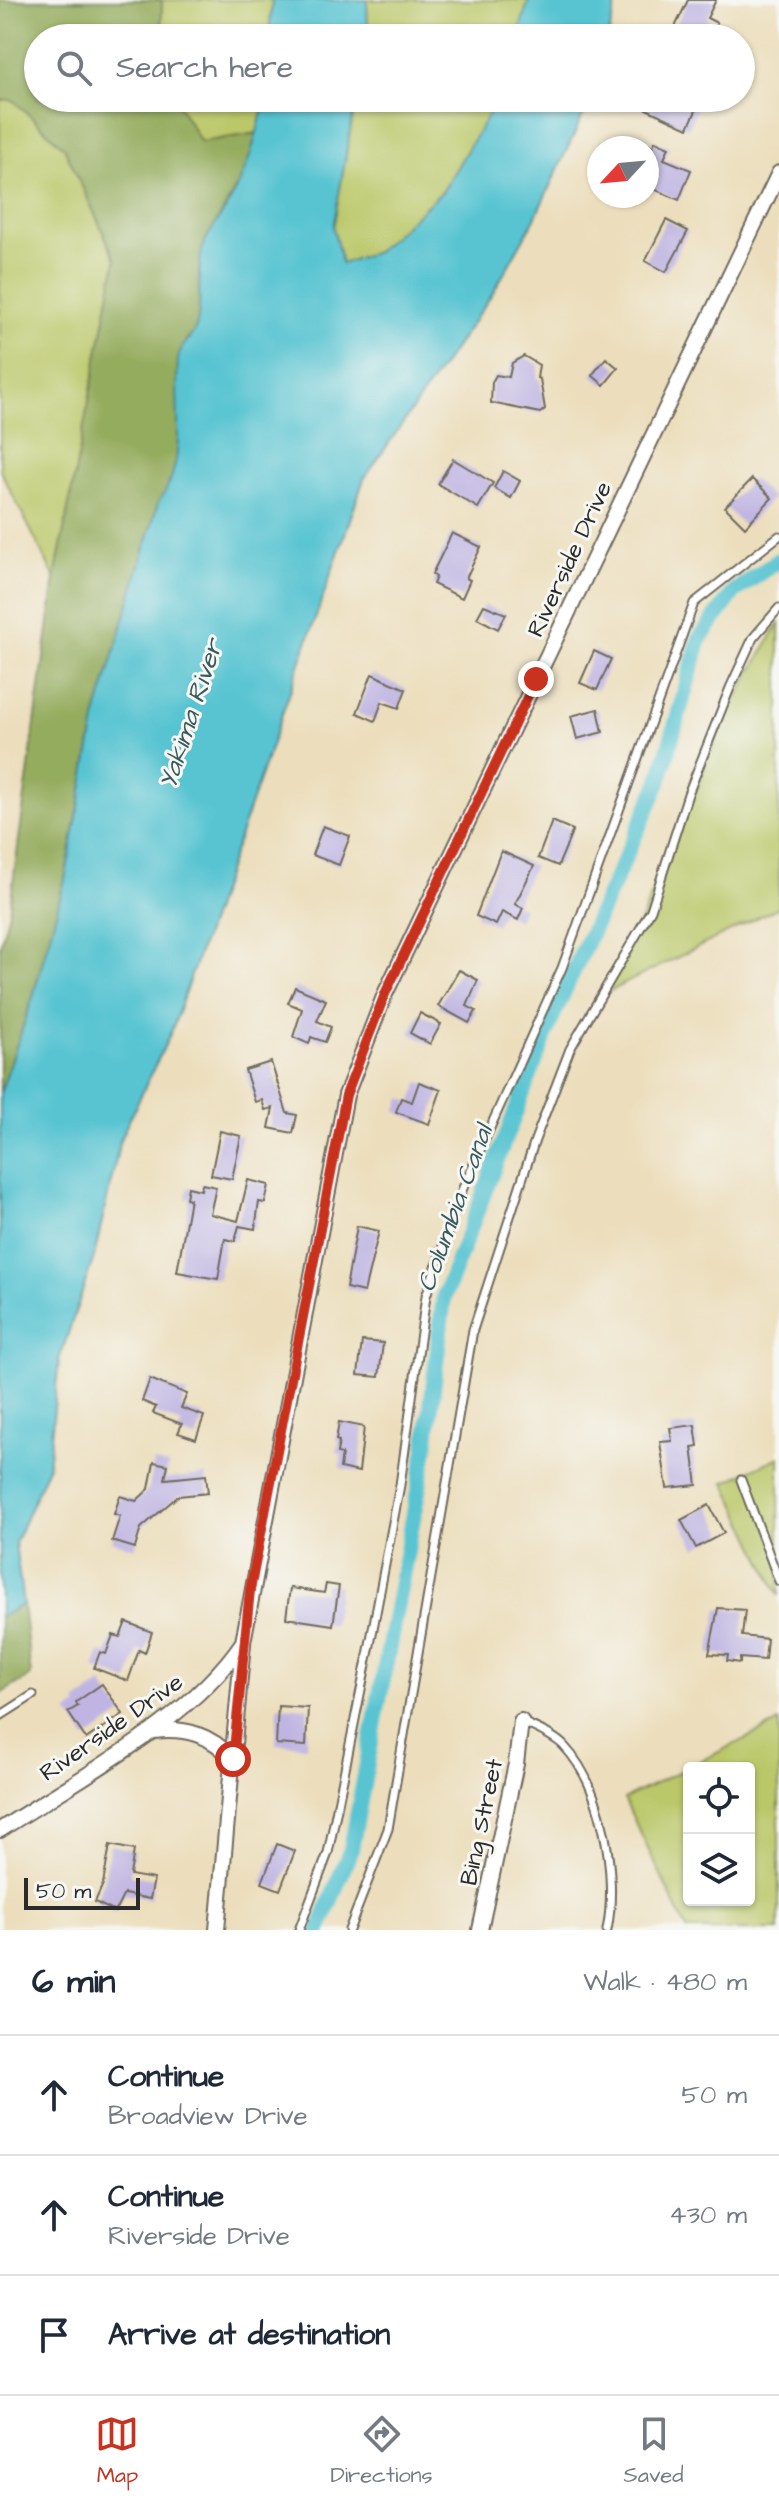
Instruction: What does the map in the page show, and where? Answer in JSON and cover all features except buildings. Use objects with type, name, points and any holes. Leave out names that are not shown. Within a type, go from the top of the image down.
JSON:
[{"type":"street","name":"Riverside Drive","points":[[0,1830],[149,1731],[208,1685],[243,1642],[337,1139],[359,1056],[385,994],[779,173]]},
{"type":"street","points":[[217,1930],[243,1642]]},
{"type":"street","name":"Bing Street","points":[[480,1930],[516,1764],[521,1721]]},
{"type":"street","points":[[149,1731],[167,1729],[200,1734],[216,1742],[233,1759]]},
{"type":"lane","points":[[299,1930],[328,1853],[369,1650],[400,1485],[426,1296],[463,1188],[562,968],[694,603],[779,536]]},
{"type":"lane","points":[[349,1930],[388,1829],[473,1330],[535,1140],[570,1049],[651,910],[688,794],[730,688],[753,638],[779,608]]},
{"type":"lane","points":[[741,1480],[779,1581]]},
{"type":"lane","points":[[0,1716],[33,1695]]},
{"type":"lane","points":[[521,1721],[563,1744],[591,1782],[604,1839],[612,1907],[607,1930]]},
{"type":"green space","points":[[0,0],[162,0],[161,24],[24,24],[24,110],[13,100],[0,100]]},
{"type":"green space","points":[[162,0],[272,0],[270,24],[161,24]]},
{"type":"green space","points":[[367,0],[529,0],[521,24],[368,24]]},
{"type":"green space","points":[[0,100],[13,100],[64,147],[116,260],[55,578],[0,470]]},
{"type":"green space","points":[[26,112],[183,112],[201,142],[258,133],[247,168],[205,243],[199,270],[199,318],[195,332],[186,340],[178,360],[180,422],[177,461],[167,490],[158,503],[96,716],[65,880],[33,997],[0,1094],[0,946],[9,912],[55,578],[116,260],[64,147]]},
{"type":"green space","points":[[183,112],[262,112],[258,133],[201,142]]},
{"type":"green space","points":[[354,112],[490,112],[443,191],[376,252],[342,264],[333,228]]},
{"type":"green space","points":[[779,623],[779,907],[600,996],[634,937],[725,718]]},
{"type":"green space","points":[[779,1457],[779,1596],[725,1482]]},
{"type":"green space","points":[[23,1604],[31,1676],[0,1694],[0,1617]]},
{"type":"green space","points":[[779,1722],[779,1930],[687,1930],[624,1799],[683,1770],[683,1906],[755,1906],[755,1762],[698,1762]]},
{"type":"water","points":[[272,0],[367,0],[368,24],[270,24]]},
{"type":"water","points":[[529,0],[617,0],[611,24],[521,24]]},
{"type":"water","name":"Yakima River","points":[[262,112],[354,112],[333,228],[342,264],[376,252],[443,191],[490,112],[584,112],[534,220],[493,293],[364,479],[172,1030],[121,1137],[94,1257],[59,1360],[48,1467],[15,1543],[23,1604],[0,1617],[0,1094],[33,997],[65,880],[96,716],[158,503],[174,469],[178,434],[178,360],[197,324],[201,254],[242,177]]},
{"type":"waterway","name":"Columbia Canal","points":[[319,1930],[351,1849],[426,1449],[444,1296],[552,1018],[659,783],[700,638],[735,591],[779,560]]},
{"type":"route","points":[[233,1759],[250,1590],[346,1095],[385,994],[536,679]]}]
